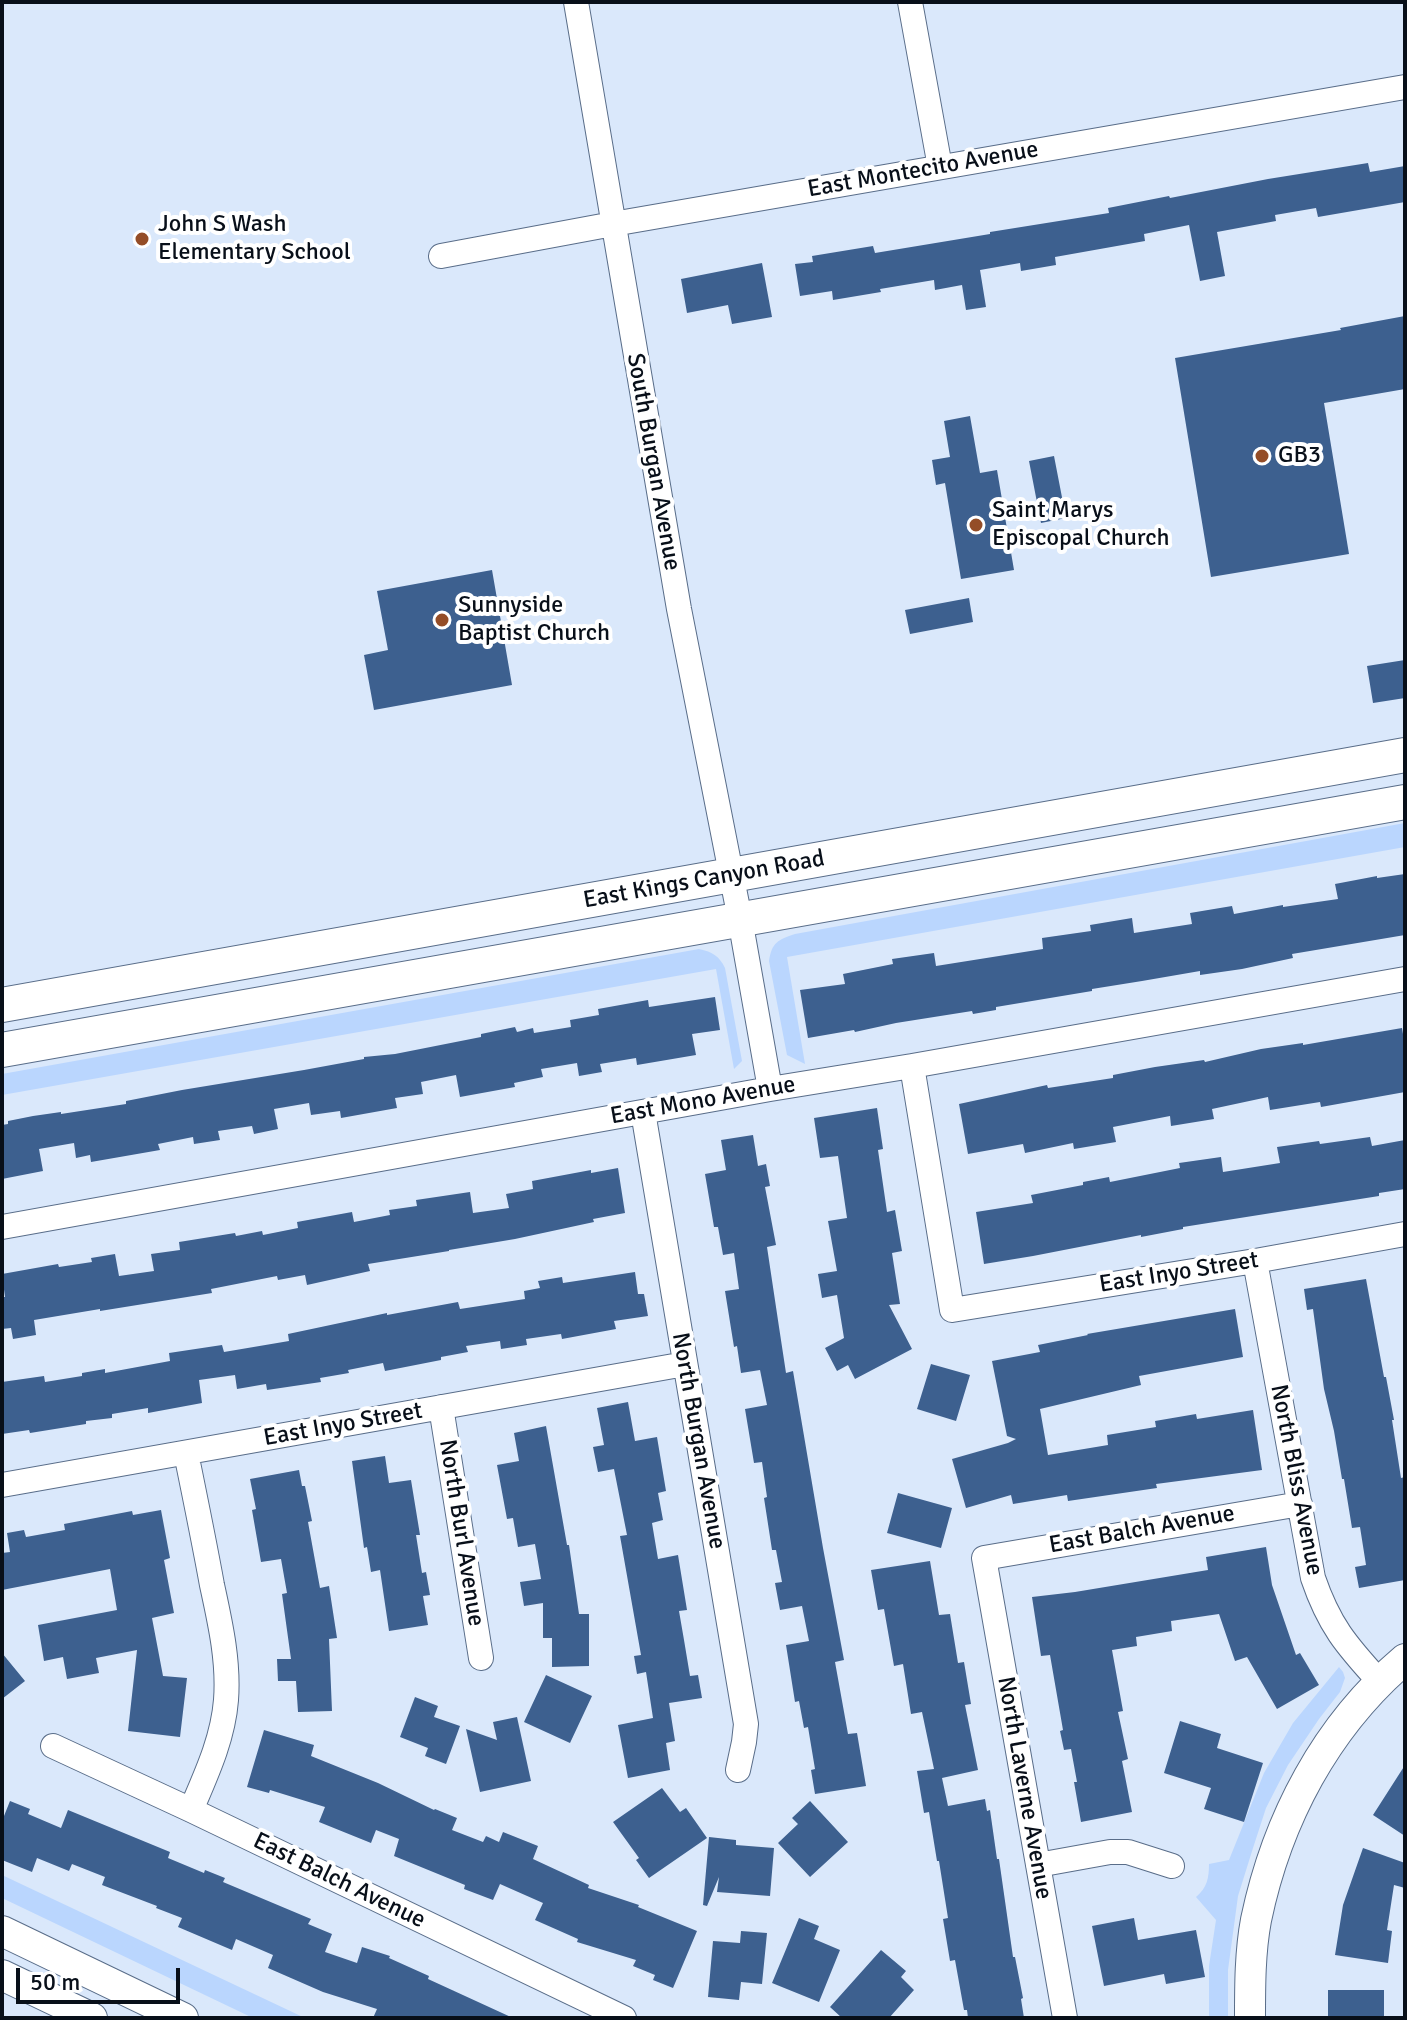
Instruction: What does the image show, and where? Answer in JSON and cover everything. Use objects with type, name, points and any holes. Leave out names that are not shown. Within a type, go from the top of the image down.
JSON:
[{"type":"main road","name":"East Kings Canyon Road","points":[[2,1005],[1405,755]]},
{"type":"main road","points":[[1185,841],[1261,805],[1405,780]]},
{"type":"main road","name":"East Kings Canyon Road","points":[[2,1050],[1405,802]]},
{"type":"street","name":"South Burgan Avenue","points":[[576,2],[679,609],[740,919]]},
{"type":"street","points":[[910,2],[940,167]]},
{"type":"street","name":"East Montecito Avenue","points":[[441,256],[1405,87]]},
{"type":"street","points":[[740,919],[770,1089]]},
{"type":"street","name":"East Mono Avenue","points":[[2,1227],[1405,979]]},
{"type":"street","name":"East Inyo Street","points":[[912,1066],[952,1310],[1405,1234]]},
{"type":"street","name":"North Burgan Avenue","points":[[643,1112],[746,1724],[738,1770]]},
{"type":"street","name":"North Bliss Avenue","points":[[1255,1261],[1313,1578],[1323,1606],[1339,1635],[1379,1681]]},
{"type":"street","name":"East Inyo Street","points":[[2,1485],[685,1364]]},
{"type":"street","name":"North Burl Avenue","points":[[441,1407],[481,1658]]},
{"type":"street","points":[[186,1453],[222,1634],[226,1699],[212,1761],[191,1810]]},
{"type":"street","name":"East Balch Avenue","points":[[984,1558],[1300,1504]]},
{"type":"street","name":"North Laverne Avenue","points":[[984,1558],[1065,2018]]},
{"type":"street","points":[[1250,2018],[1256,1922],[1285,1823],[1329,1742],[1379,1681],[1405,1659]]},
{"type":"street","name":"East Balch Avenue","points":[[53,1746],[624,2018]]},
{"type":"street","points":[[1038,1865],[1110,1852],[1128,1852],[1172,1866]]},
{"type":"street","points":[[2,1931],[183,2018]]},
{"type":"street","points":[[2,1975],[92,2018]]},
{"type":"shaded area","points":[[1405,823],[1405,847],[787,957],[805,1064],[787,1055],[769,961],[774,946],[789,936]]},
{"type":"shaded area","points":[[699,949],[715,955],[725,968],[742,1061],[734,1069],[716,969],[2,1095],[2,1074]]},
{"type":"shaded area","points":[[1339,1667],[1345,1678],[1340,1692],[1288,1765],[1266,1808],[1238,1896],[1228,1970],[1228,2018],[1209,2018],[1209,1966],[1216,1920],[1196,1897],[1207,1882],[1209,1864],[1229,1860],[1264,1773],[1293,1723]]},
{"type":"shaded area","points":[[2,1875],[305,2018],[253,2018],[2,1898]]},
{"type":"building","points":[[1368,163],[1370,172],[1405,166],[1405,202],[1318,217],[1316,208],[1275,215],[1276,221],[1217,232],[1225,276],[1200,281],[1189,225],[1144,234],[1145,241],[1055,257],[1056,265],[1021,271],[1020,263],[980,270],[986,307],[966,310],[962,285],[935,290],[934,280],[833,300],[832,291],[800,296],[795,264],[813,262],[812,256],[873,246],[875,253],[990,234],[1109,213],[1108,208],[1169,196]]},
{"type":"building","points":[[762,263],[772,317],[732,324],[728,305],[687,313],[681,279]]},
{"type":"building","name":"GB3","points":[[1405,316],[1405,389],[1324,403],[1349,554],[1211,577],[1175,358]]},
{"type":"building","points":[[970,416],[980,473],[997,470],[1014,570],[961,579],[945,483],[936,485],[932,460],[950,457],[944,421]]},
{"type":"building","points":[[1054,456],[1066,518],[1041,523],[1029,461]]},
{"type":"building","name":"Sunnyside Baptist Church","points":[[492,570],[512,685],[374,710],[364,655],[388,650],[377,591]]},
{"type":"building","points":[[969,598],[973,622],[910,634],[905,610]]},
{"type":"building","points":[[1405,660],[1405,698],[1373,703],[1367,666]]},
{"type":"building","points":[[1405,874],[1405,935],[1292,954],[1293,958],[1242,969],[1200,975],[1200,971],[996,1007],[996,1010],[973,1014],[972,1011],[808,1038],[800,990],[845,984],[843,974],[893,964],[892,959],[934,953],[936,966],[1043,949],[1042,938],[1091,931],[1090,925],[1132,918],[1134,933],[1192,924],[1190,913],[1232,906],[1234,914],[1338,899],[1335,884]]},
{"type":"building","points":[[715,997],[720,1030],[692,1034],[696,1055],[637,1065],[636,1058],[600,1064],[602,1072],[579,1076],[577,1063],[541,1069],[543,1077],[514,1083],[515,1087],[460,1097],[456,1075],[421,1082],[423,1094],[395,1098],[397,1108],[341,1118],[340,1111],[311,1115],[309,1103],[274,1109],[278,1129],[254,1134],[252,1126],[218,1131],[220,1140],[194,1144],[193,1137],[158,1144],[160,1150],[91,1162],[90,1155],[76,1158],[74,1143],[39,1149],[43,1171],[2,1179],[2,1125],[8,1124],[8,1121],[126,1104],[126,1101],[182,1090],[481,1037],[481,1034],[515,1027],[517,1032],[533,1028],[534,1033],[571,1027],[570,1020],[599,1015],[598,1009],[648,1000],[649,1007]]},
{"type":"building","points":[[1402,1028],[1405,1092],[1321,1107],[1320,1102],[1270,1110],[1268,1097],[1212,1109],[1214,1119],[1171,1126],[1170,1116],[1113,1127],[1116,1142],[1074,1149],[1073,1143],[1025,1153],[1023,1144],[968,1154],[959,1104],[1047,1085],[1048,1088],[1113,1078],[1113,1075],[1155,1067],[1205,1062],[1261,1049]]},
{"type":"building","points":[[877,1108],[883,1149],[878,1150],[887,1212],[895,1210],[902,1251],[892,1253],[900,1304],[889,1305],[912,1349],[855,1379],[848,1365],[837,1371],[825,1348],[844,1338],[837,1295],[822,1298],[818,1274],[837,1271],[828,1221],[847,1218],[838,1156],[820,1158],[814,1118]]},
{"type":"building","points":[[753,1135],[758,1166],[766,1164],[770,1186],[765,1187],[776,1245],[767,1247],[786,1373],[793,1371],[844,1660],[835,1662],[848,1734],[857,1733],[866,1786],[815,1794],[811,1770],[815,1769],[808,1727],[804,1728],[799,1701],[795,1702],[786,1645],[809,1641],[802,1606],[780,1610],[775,1583],[782,1582],[776,1550],[772,1550],[762,1462],[754,1463],[745,1409],[767,1405],[760,1370],[741,1373],[737,1346],[734,1347],[725,1291],[739,1289],[734,1253],[723,1255],[718,1227],[714,1227],[705,1174],[726,1170],[721,1140]]},
{"type":"building","points":[[1370,1137],[1372,1146],[1405,1140],[1405,1189],[984,1264],[976,1212],[1033,1203],[1031,1195],[1083,1185],[1083,1182],[1109,1177],[1110,1182],[1180,1168],[1179,1163],[1221,1157],[1223,1172],[1280,1163],[1277,1147]]},
{"type":"building","points":[[618,1168],[625,1213],[593,1219],[594,1222],[368,1264],[370,1271],[307,1285],[305,1275],[278,1280],[277,1276],[211,1289],[212,1293],[34,1320],[36,1335],[13,1339],[11,1328],[2,1329],[2,1297],[5,1297],[2,1274],[58,1264],[59,1267],[92,1262],[91,1258],[115,1254],[119,1276],[154,1271],[151,1254],[180,1250],[179,1242],[235,1233],[236,1236],[262,1231],[263,1235],[298,1228],[297,1222],[352,1212],[354,1222],[390,1215],[389,1210],[417,1206],[416,1200],[470,1192],[473,1213],[509,1208],[506,1194],[533,1189],[532,1181]]},
{"type":"building","points":[[635,1272],[638,1294],[644,1294],[648,1316],[614,1321],[616,1329],[562,1339],[561,1334],[526,1339],[527,1345],[501,1349],[500,1341],[466,1346],[468,1352],[441,1357],[441,1360],[385,1371],[383,1363],[320,1378],[321,1382],[267,1390],[266,1384],[237,1389],[235,1375],[199,1380],[202,1403],[148,1413],[148,1408],[112,1414],[112,1418],[86,1421],[86,1424],[2,1434],[2,1382],[44,1376],[45,1382],[105,1369],[105,1373],[170,1361],[169,1353],[222,1345],[224,1352],[289,1341],[288,1334],[387,1313],[458,1302],[460,1309],[525,1299],[524,1291],[540,1288],[538,1281],[562,1277],[563,1283]]},
{"type":"building","points":[[1366,1279],[1394,1420],[1401,1478],[1405,1477],[1405,1580],[1359,1588],[1355,1567],[1366,1565],[1360,1527],[1352,1528],[1324,1389],[1313,1309],[1307,1310],[1304,1289]]},
{"type":"building","points":[[1235,1309],[1243,1357],[1139,1376],[1141,1385],[1040,1409],[1048,1455],[1108,1445],[1107,1435],[1156,1427],[1155,1421],[1196,1414],[1197,1419],[1253,1410],[1262,1470],[1156,1484],[1157,1488],[1068,1501],[1067,1495],[1013,1504],[1011,1495],[966,1508],[952,1459],[1016,1439],[1007,1436],[992,1361],[1040,1352],[1038,1345],[1087,1334]]},
{"type":"building","points":[[931,1364],[970,1375],[956,1421],[917,1409]]},
{"type":"building","points":[[628,1402],[635,1441],[657,1437],[666,1491],[658,1493],[663,1520],[652,1523],[658,1559],[678,1555],[687,1610],[679,1611],[690,1676],[698,1675],[702,1698],[669,1703],[675,1741],[666,1743],[670,1770],[628,1778],[618,1725],[653,1718],[646,1672],[637,1674],[634,1656],[641,1655],[620,1536],[627,1535],[614,1469],[598,1472],[593,1447],[604,1445],[597,1408]]},
{"type":"building","points":[[546,1426],[579,1614],[589,1614],[589,1666],[552,1667],[552,1638],[543,1638],[543,1603],[524,1606],[520,1582],[541,1579],[535,1544],[518,1547],[513,1518],[507,1519],[497,1465],[519,1461],[514,1433]]},
{"type":"building","points":[[385,1456],[389,1483],[411,1480],[420,1535],[416,1535],[422,1573],[426,1572],[430,1595],[423,1596],[428,1625],[389,1631],[380,1570],[371,1572],[367,1547],[364,1548],[352,1461]]},
{"type":"building","points":[[299,1470],[312,1521],[308,1522],[320,1588],[329,1586],[337,1638],[329,1639],[332,1711],[298,1712],[296,1681],[278,1681],[277,1659],[291,1659],[282,1594],[287,1593],[281,1559],[261,1562],[252,1510],[256,1509],[250,1479]]},
{"type":"building","points":[[898,1493],[952,1508],[941,1548],[887,1533]]},
{"type":"building","points":[[161,1510],[170,1558],[164,1560],[174,1613],[152,1618],[163,1676],[187,1678],[180,1737],[128,1731],[137,1650],[96,1658],[99,1673],[67,1679],[63,1657],[44,1661],[38,1625],[117,1610],[110,1569],[2,1590],[2,1553],[10,1552],[7,1533],[24,1530],[26,1537],[65,1530],[64,1524],[132,1511],[133,1515]]},
{"type":"building","points":[[1266,1547],[1272,1585],[1296,1655],[1300,1653],[1319,1685],[1277,1709],[1247,1657],[1235,1661],[1219,1614],[1171,1621],[1172,1631],[1136,1637],[1137,1646],[1112,1650],[1123,1711],[1118,1712],[1128,1759],[1122,1761],[1132,1812],[1081,1822],[1071,1749],[1064,1750],[1050,1655],[1041,1656],[1032,1597],[1208,1570],[1206,1557]]},
{"type":"building","points":[[930,1561],[939,1615],[950,1614],[958,1663],[964,1662],[971,1704],[965,1705],[978,1770],[942,1778],[948,1806],[985,1799],[987,1811],[990,1810],[1024,2018],[968,2018],[955,1960],[950,1961],[943,1919],[948,1918],[939,1861],[929,1812],[924,1813],[917,1771],[934,1769],[922,1712],[911,1714],[903,1664],[894,1666],[884,1609],[878,1610],[871,1570]]},
{"type":"building","points":[[2,1653],[25,1681],[2,1699]]},
{"type":"building","points":[[546,1675],[592,1696],[570,1743],[524,1722]]},
{"type":"building","points":[[415,1697],[438,1706],[434,1717],[460,1726],[446,1764],[425,1756],[428,1748],[400,1737]]},
{"type":"building","points":[[517,1717],[531,1781],[480,1792],[466,1729],[497,1740],[493,1722]]},
{"type":"building","points":[[1180,1721],[1221,1734],[1217,1748],[1263,1763],[1244,1822],[1204,1809],[1211,1788],[1164,1773]]},
{"type":"building","points":[[264,1730],[314,1745],[311,1756],[457,1818],[452,1830],[483,1842],[486,1836],[499,1842],[503,1832],[538,1846],[533,1859],[589,1885],[588,1888],[639,1905],[697,1931],[673,1988],[653,1980],[655,1975],[633,1966],[636,1960],[577,1942],[578,1939],[535,1920],[543,1903],[500,1884],[493,1900],[464,1889],[465,1885],[394,1856],[399,1839],[376,1830],[371,1843],[319,1822],[325,1807],[270,1790],[269,1793],[247,1787]]},
{"type":"building","points":[[1405,1765],[1405,1836],[1373,1815]]},
{"type":"building","points":[[662,1788],[680,1812],[686,1808],[707,1838],[649,1878],[636,1860],[639,1858],[613,1822]]},
{"type":"building","points":[[10,1801],[30,1809],[28,1814],[61,1828],[68,1810],[170,1852],[168,1858],[225,1878],[223,1882],[311,1919],[308,1924],[332,1934],[325,1952],[357,1963],[362,1947],[390,1956],[429,1976],[428,1979],[513,2018],[373,2018],[377,2009],[323,1992],[268,1968],[273,1955],[236,1939],[232,1950],[178,1927],[182,1918],[102,1885],[105,1877],[72,1864],[69,1871],[37,1858],[32,1872],[2,1860],[2,1821]]},
{"type":"building","points":[[810,1801],[848,1842],[810,1877],[778,1843],[798,1824],[792,1818]]},
{"type":"building","points":[[709,1837],[736,1840],[736,1845],[774,1848],[770,1896],[717,1892],[719,1877],[707,1906],[703,1905]]},
{"type":"building","points":[[1363,1848],[1405,1863],[1405,1888],[1394,1885],[1387,1930],[1392,1931],[1388,1963],[1335,1955],[1343,1905]]},
{"type":"building","points":[[799,1918],[819,1926],[814,1939],[840,1950],[819,2002],[772,1983]]},
{"type":"building","points":[[1134,1918],[1138,1940],[1196,1930],[1205,1977],[1166,1984],[1164,1974],[1104,1986],[1092,1926]]},
{"type":"building","points":[[741,1931],[767,1933],[762,1984],[741,1982],[739,2000],[708,1997],[713,1941],[740,1943]]},
{"type":"building","points":[[881,1950],[906,1971],[901,1977],[914,1990],[889,2018],[842,2018],[830,2007]]},
{"type":"building","points":[[1328,1990],[1384,1990],[1384,2018],[1328,2018]]},
{"type":"place","name":"John S Wash Elementary School","points":[[142,239]]},
{"type":"place","name":"GB3","points":[[1262,456]]},
{"type":"place","name":"Saint Marys Episcopal Church","points":[[976,525]]},
{"type":"place","name":"Sunnyside Baptist Church","points":[[442,620]]}]
